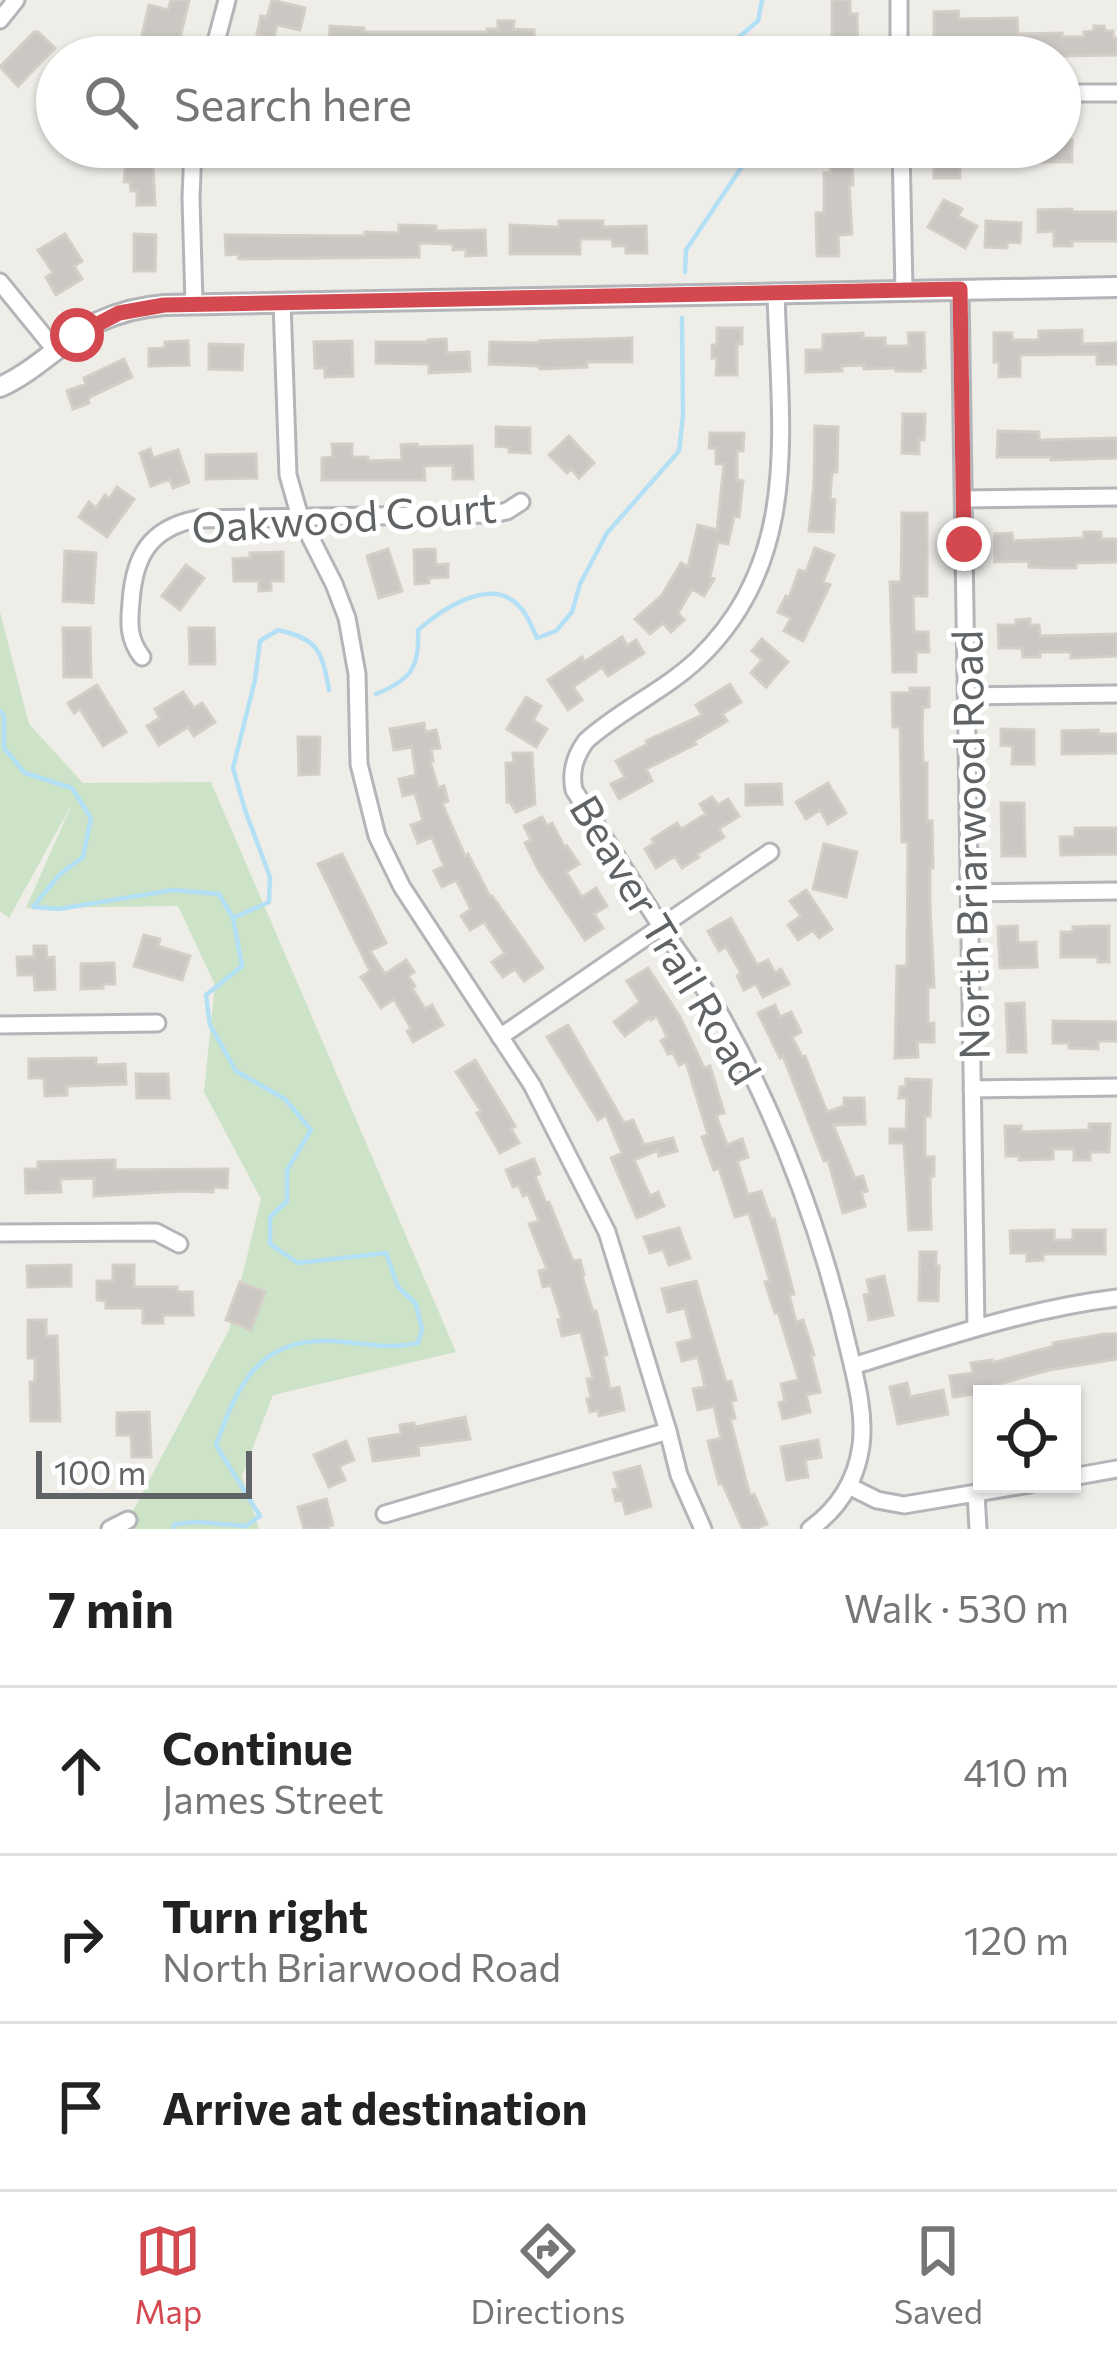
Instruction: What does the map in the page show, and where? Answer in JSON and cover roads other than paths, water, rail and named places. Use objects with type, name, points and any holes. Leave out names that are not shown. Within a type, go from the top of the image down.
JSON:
[{"type":"street","points":[[0,20],[16,0]]},
{"type":"street","points":[[218,36],[227,0]]},
{"type":"street","points":[[898,0],[899,36]]},
{"type":"street","points":[[1081,93],[1117,93]]},
{"type":"street","points":[[192,168],[194,304]]},
{"type":"street","points":[[901,168],[904,290]]},
{"type":"street","points":[[0,282],[56,351]]},
{"type":"street","points":[[0,387],[95,324],[143,307],[1117,287]]},
{"type":"street","name":"North Briarwood Road","points":[[960,289],[976,1328]]},
{"type":"street","name":"Beaver Trail Road","points":[[776,292],[780,473],[775,520],[764,558],[739,608],[711,645],[671,682],[586,741],[573,769],[574,790],[722,1017],[766,1108],[815,1233],[853,1366],[862,1434],[849,1486]]},
{"type":"street","points":[[283,302],[286,460],[300,518],[334,584],[352,640],[359,764],[377,836],[402,887],[551,1119],[608,1232],[679,1474],[703,1529]]},
{"type":"street","points":[[964,499],[1117,497]]},
{"type":"street","name":"Oakwood Court","points":[[142,657],[130,634],[132,580],[142,554],[167,529],[197,519],[492,514],[521,502]]},
{"type":"street","points":[[967,696],[1117,694]]},
{"type":"street","points":[[500,1036],[770,852]]},
{"type":"street","points":[[970,893],[1117,891]]},
{"type":"street","points":[[0,1025],[158,1022]]},
{"type":"street","points":[[972,1089],[1117,1087]]},
{"type":"street","points":[[0,1233],[156,1232],[179,1244]]},
{"type":"street","points":[[853,1366],[1052,1308],[1117,1298]]},
{"type":"street","points":[[385,1514],[668,1431]]},
{"type":"street","points":[[1081,1475],[1117,1469]]},
{"type":"street","points":[[810,1529],[825,1518],[849,1486],[877,1500],[904,1504],[976,1493],[978,1529]]},
{"type":"street","points":[[110,1529],[128,1520]]},
{"type":"waterway","points":[[740,36],[758,21],[762,0]]},
{"type":"waterway","points":[[685,272],[686,250],[741,168]]},
{"type":"waterway","points":[[376,694],[411,671],[418,630],[465,600],[478,595],[504,596],[523,611],[537,638],[556,631],[572,612],[580,584],[607,533],[679,451],[682,318]]},
{"type":"waterway","points":[[233,918],[269,902],[270,877],[233,768],[260,641],[278,630],[310,643],[321,657],[329,690]]},
{"type":"waterway","points":[[0,711],[4,748],[25,773],[72,788],[91,818],[83,857],[59,875],[33,907],[59,909],[173,890],[219,894],[233,918],[242,966],[206,995],[210,1025],[236,1071],[285,1099],[311,1130],[287,1170],[287,1201],[270,1217],[270,1244],[298,1263],[386,1253],[398,1287],[416,1304],[422,1329],[418,1343],[308,1342],[269,1356],[243,1384],[216,1445],[260,1516],[246,1526],[197,1522],[175,1524],[173,1529]]}]
